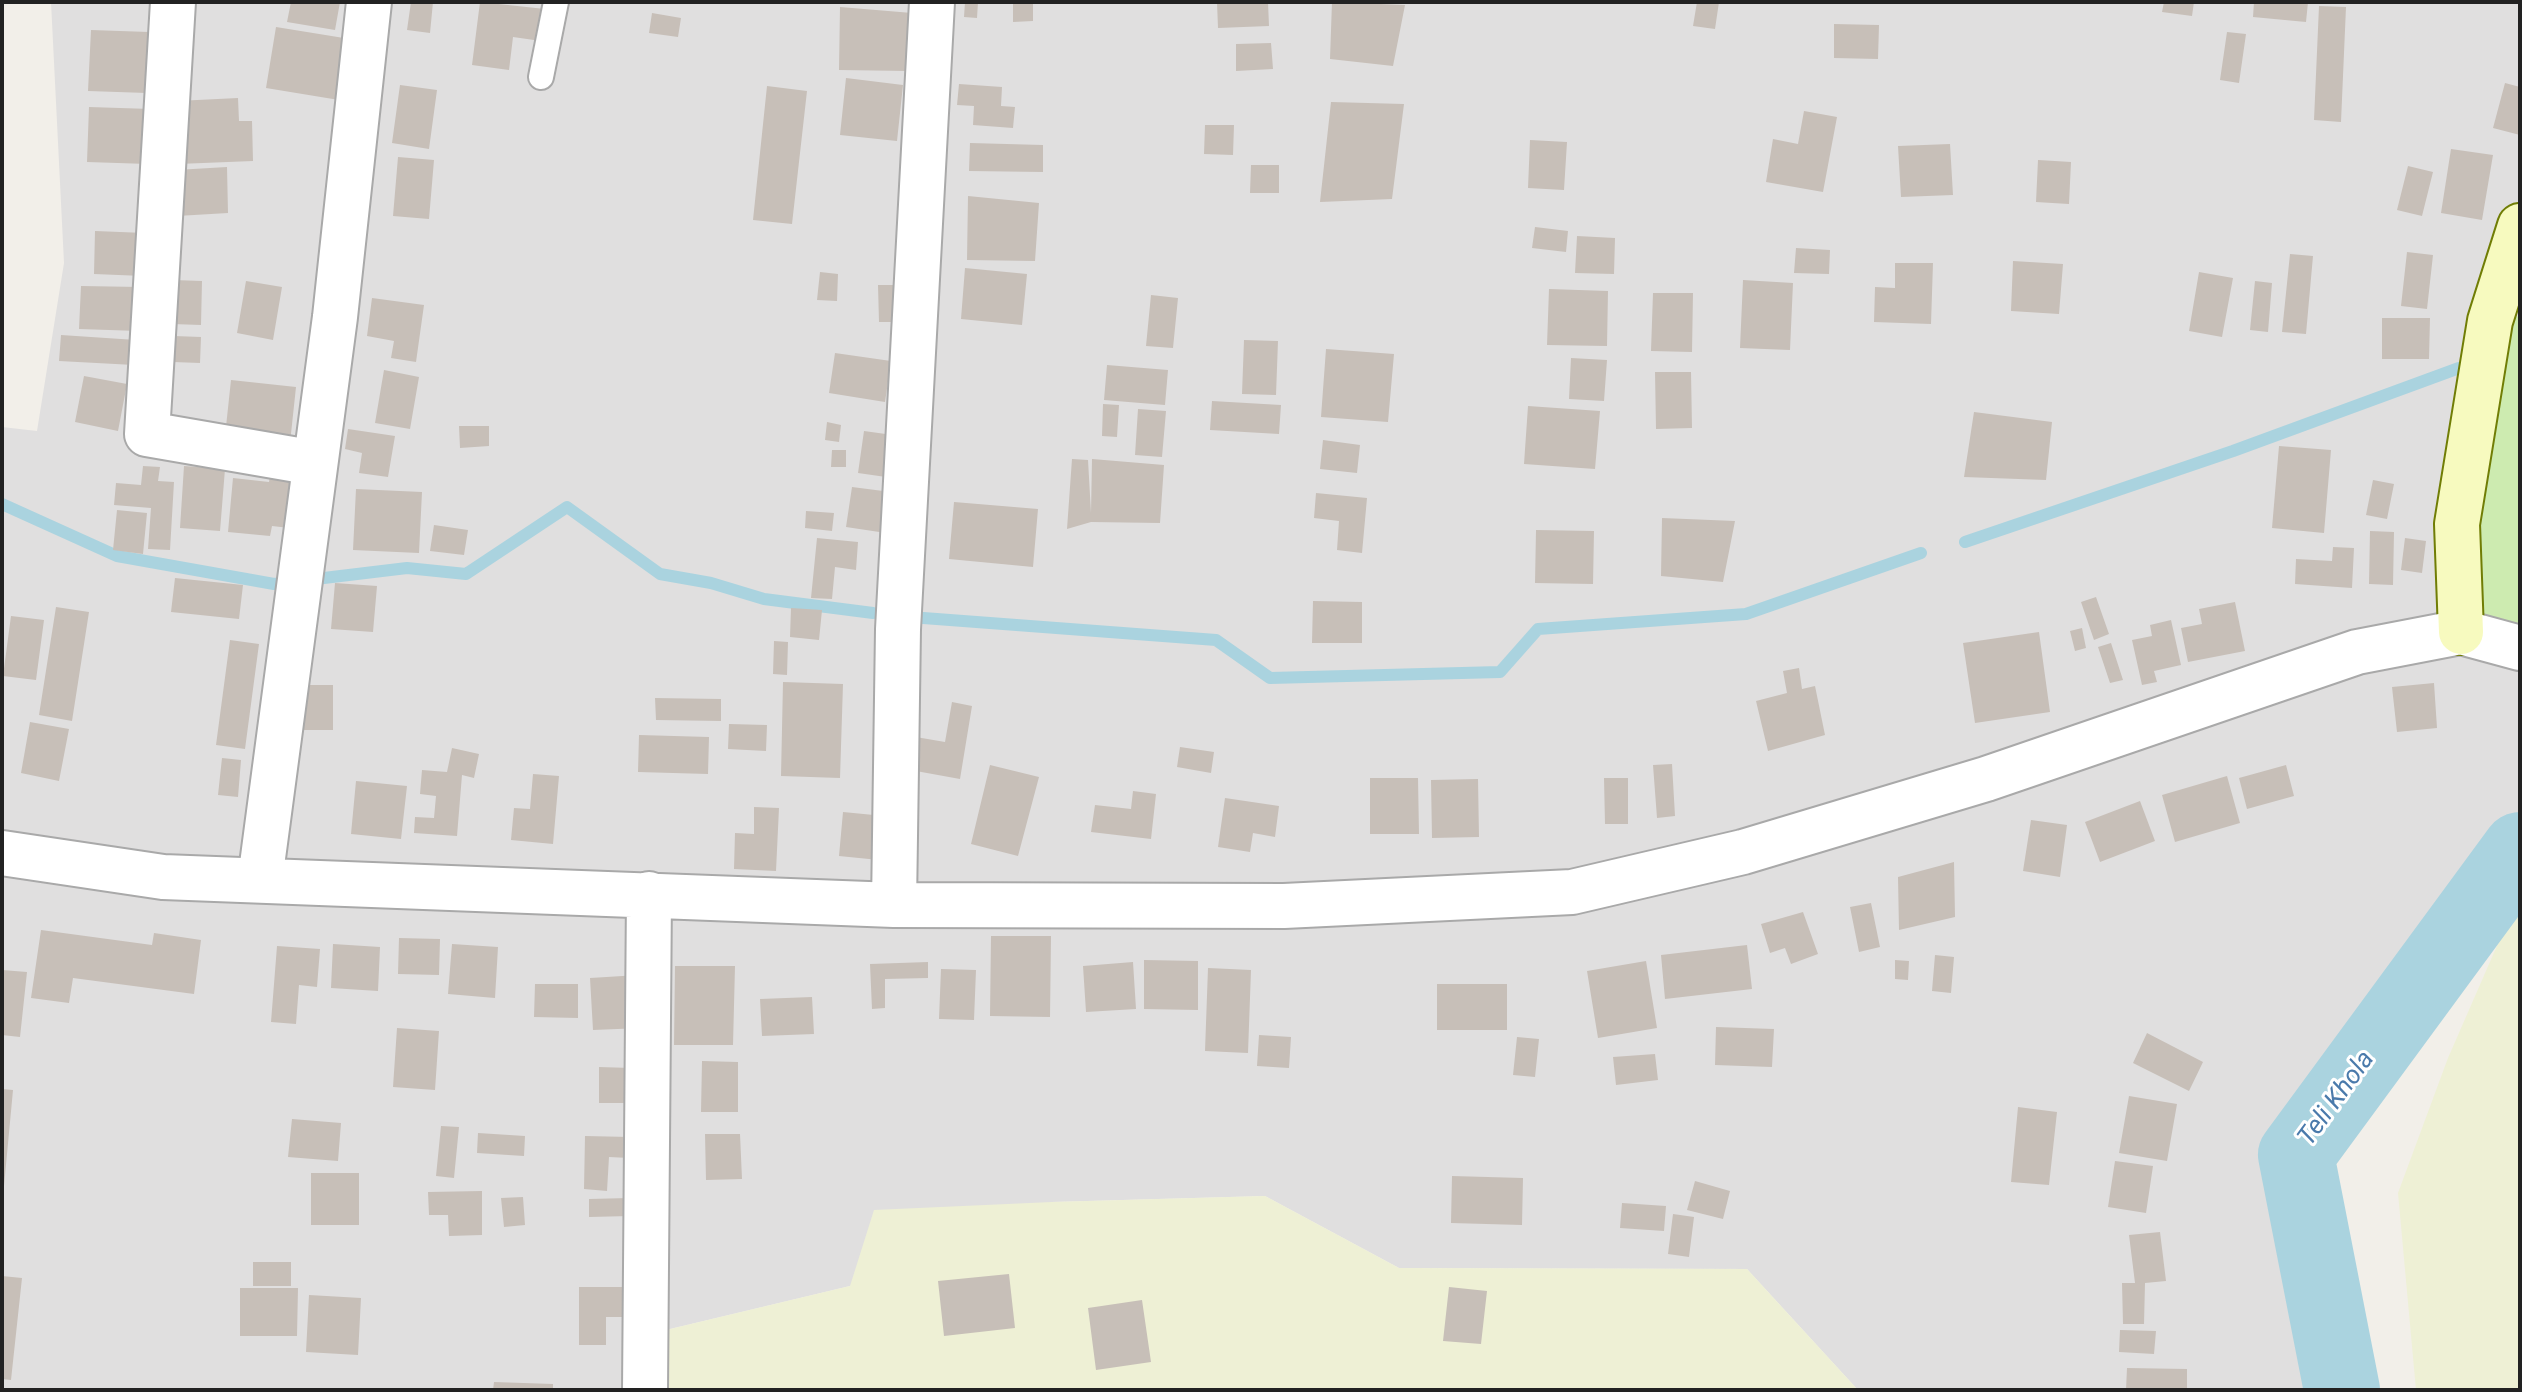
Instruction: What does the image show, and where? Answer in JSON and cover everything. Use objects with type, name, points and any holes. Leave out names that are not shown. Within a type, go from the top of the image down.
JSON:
[{"type":"street","points":[[173,2],[147,434],[315,463]]},
{"type":"street","points":[[260,880],[335,317],[369,2]]},
{"type":"street","points":[[894,905],[898,629],[932,2]]},
{"type":"street","points":[[2461,632],[2457,524],[2490,321],[2520,226]]},
{"type":"street","points":[[2,853],[163,877],[894,905],[1284,906],[1572,892],[1743,852],[1986,779],[2357,652],[2461,632],[2520,648]]},
{"type":"street","points":[[645,1390],[649,894]]},
{"type":"lane","points":[[541,77],[556,2]]},
{"type":"shaded area","points":[[51,2],[2520,2],[2520,316],[2490,321],[2520,648],[2520,850],[2296,1155],[2342,1390],[1858,1390],[1747,1269],[1399,1268],[1265,1196],[1052,1202],[850,1286],[645,1335],[645,1390],[2,1390],[2,427],[37,431],[64,263]]},
{"type":"green space","points":[[2520,316],[2520,648],[2461,632],[2490,321]]},
{"type":"green space","points":[[2520,893],[2520,1390],[2416,1390],[2398,1193],[2448,1058]]},
{"type":"green space","points":[[1265,1196],[1399,1268],[1747,1269],[1858,1390],[645,1390],[645,1335],[850,1286],[874,1210]]},
{"type":"building","points":[[291,2],[340,2],[335,30],[287,22]]},
{"type":"building","points":[[411,2],[433,2],[430,33],[407,30]]},
{"type":"building","points":[[480,2],[545,9],[541,41],[513,37],[509,70],[472,65]]},
{"type":"building","points":[[965,2],[978,2],[977,18],[964,17]]},
{"type":"building","points":[[1013,2],[1033,2],[1033,21],[1013,22]]},
{"type":"building","points":[[1217,2],[1268,2],[1269,26],[1218,28]]},
{"type":"building","points":[[1332,2],[1405,5],[1393,66],[1330,59]]},
{"type":"building","points":[[1697,2],[1719,2],[1715,29],[1693,26]]},
{"type":"building","points":[[2164,2],[2194,2],[2192,16],[2162,12]]},
{"type":"building","points":[[2254,2],[2308,2],[2306,22],[2253,17]]},
{"type":"building","points":[[2319,6],[2346,7],[2341,122],[2314,120]]},
{"type":"building","points":[[840,7],[912,13],[908,71],[839,70]]},
{"type":"building","points":[[652,13],[681,18],[678,37],[649,33]]},
{"type":"building","points":[[1834,24],[1879,25],[1878,59],[1834,58]]},
{"type":"building","points":[[276,27],[350,39],[339,100],[266,88]]},
{"type":"building","points":[[91,30],[149,32],[147,93],[88,91]]},
{"type":"building","points":[[2227,32],[2246,34],[2239,83],[2220,80]]},
{"type":"building","points":[[1271,43],[1273,69],[1236,71],[1236,44]]},
{"type":"building","points":[[846,78],[903,85],[897,141],[840,135]]},
{"type":"building","points":[[2505,83],[2520,87],[2520,135],[2493,128]]},
{"type":"building","points":[[959,84],[1002,87],[1001,106],[1015,107],[1013,128],[973,125],[974,106],[957,105]]},
{"type":"building","points":[[400,85],[437,90],[429,149],[392,143]]},
{"type":"building","points":[[767,86],[807,91],[792,224],[753,220]]},
{"type":"building","points":[[238,98],[239,121],[252,121],[253,161],[178,164],[177,101]]},
{"type":"building","points":[[1331,102],[1404,104],[1392,199],[1320,202]]},
{"type":"building","points":[[89,107],[151,109],[148,164],[87,162]]},
{"type":"building","points":[[1804,111],[1837,117],[1823,192],[1766,182],[1773,139],[1798,144]]},
{"type":"building","points":[[1205,125],[1234,125],[1233,155],[1204,154]]},
{"type":"building","points":[[1530,140],[1567,142],[1564,190],[1528,188]]},
{"type":"building","points":[[970,143],[1043,145],[1043,172],[969,171]]},
{"type":"building","points":[[1950,144],[1953,195],[1901,197],[1898,146]]},
{"type":"building","points":[[2451,149],[2493,155],[2482,220],[2441,213]]},
{"type":"building","points":[[398,157],[434,160],[429,219],[393,216]]},
{"type":"building","points":[[2038,160],[2071,162],[2069,204],[2036,202]]},
{"type":"building","points":[[1251,165],[1279,165],[1279,193],[1250,193]]},
{"type":"building","points":[[2408,166],[2433,172],[2422,216],[2397,210]]},
{"type":"building","points":[[227,167],[228,213],[177,216],[176,170]]},
{"type":"building","points":[[968,196],[1039,203],[1035,261],[967,260]]},
{"type":"building","points":[[1535,227],[1568,231],[1566,252],[1532,248]]},
{"type":"building","points":[[95,231],[145,233],[143,276],[94,274]]},
{"type":"building","points":[[1577,236],[1615,238],[1614,274],[1575,273]]},
{"type":"building","points":[[1796,248],[1830,250],[1829,274],[1794,273]]},
{"type":"building","points":[[2407,252],[2433,255],[2427,309],[2401,306]]},
{"type":"building","points":[[2290,254],[2313,256],[2306,334],[2282,332]]},
{"type":"building","points":[[2013,261],[2063,264],[2059,314],[2011,311]]},
{"type":"building","points":[[1895,263],[1933,263],[1931,324],[1874,322],[1875,287],[1895,288]]},
{"type":"building","points":[[965,268],[1027,274],[1022,325],[961,319]]},
{"type":"building","points":[[820,272],[838,274],[837,301],[817,300]]},
{"type":"building","points":[[2199,272],[2233,278],[2222,337],[2189,331]]},
{"type":"building","points":[[173,280],[202,281],[201,325],[172,324]]},
{"type":"building","points":[[1743,280],[1793,283],[1790,350],[1740,348]]},
{"type":"building","points":[[246,281],[282,287],[273,340],[237,333]]},
{"type":"building","points":[[2255,281],[2272,283],[2268,332],[2250,330]]},
{"type":"building","points":[[878,285],[894,285],[895,322],[879,322]]},
{"type":"building","points":[[81,286],[140,287],[139,331],[79,329]]},
{"type":"building","points":[[1549,289],[1608,291],[1607,346],[1547,345]]},
{"type":"building","points":[[1653,293],[1693,293],[1692,352],[1651,351]]},
{"type":"building","points":[[1151,295],[1178,298],[1173,348],[1146,346]]},
{"type":"building","points":[[372,298],[424,305],[416,362],[391,358],[394,341],[367,336]]},
{"type":"building","points":[[2382,318],[2430,318],[2429,359],[2382,359]]},
{"type":"building","points":[[61,335],[136,340],[134,365],[59,361]]},
{"type":"building","points":[[174,336],[201,337],[200,363],[173,362]]},
{"type":"building","points":[[1244,340],[1278,341],[1276,395],[1242,394]]},
{"type":"building","points":[[1326,349],[1394,354],[1388,422],[1321,417]]},
{"type":"building","points":[[835,353],[891,361],[885,402],[829,393]]},
{"type":"building","points":[[1571,358],[1607,360],[1604,401],[1569,399]]},
{"type":"building","points":[[1107,365],[1168,370],[1165,405],[1104,400]]},
{"type":"building","points":[[384,370],[419,377],[410,429],[375,423]]},
{"type":"building","points":[[1655,372],[1691,372],[1692,428],[1656,429]]},
{"type":"building","points":[[84,376],[127,384],[118,431],[75,422]]},
{"type":"building","points":[[231,380],[296,387],[290,443],[225,436]]},
{"type":"building","points":[[1212,401],[1281,405],[1279,434],[1210,430]]},
{"type":"building","points":[[1103,404],[1119,405],[1117,437],[1102,436]]},
{"type":"building","points":[[1528,406],[1600,411],[1595,469],[1524,464]]},
{"type":"building","points":[[1138,409],[1166,411],[1162,457],[1135,455]]},
{"type":"building","points":[[1974,412],[2052,422],[2046,480],[1964,477]]},
{"type":"building","points":[[827,422],[841,425],[839,442],[825,440]]},
{"type":"building","points":[[459,426],[489,426],[489,446],[460,448]]},
{"type":"building","points":[[348,429],[395,436],[388,477],[359,473],[362,453],[345,449]]},
{"type":"building","points":[[864,431],[900,436],[893,478],[858,473]]},
{"type":"building","points":[[1323,440],[1360,445],[1357,473],[1320,469]]},
{"type":"building","points":[[2279,446],[2331,450],[2324,533],[2272,528]]},
{"type":"building","points":[[832,450],[846,450],[846,467],[831,467]]},
{"type":"building","points":[[1072,459],[1088,460],[1091,513],[1092,459],[1164,465],[1160,523],[1091,522],[1067,529]]},
{"type":"building","points":[[143,466],[160,467],[158,481],[174,482],[170,550],[148,549],[151,508],[114,505],[116,483],[141,485]]},
{"type":"building","points":[[184,466],[225,469],[220,531],[180,528]]},
{"type":"building","points":[[271,469],[304,473],[298,529],[272,526],[270,536],[228,532],[233,478],[269,482]]},
{"type":"building","points":[[2373,480],[2394,484],[2387,519],[2366,515]]},
{"type":"building","points":[[852,487],[891,492],[886,533],[846,527]]},
{"type":"building","points":[[356,489],[422,492],[419,553],[353,550]]},
{"type":"building","points":[[1316,493],[1367,498],[1362,553],[1337,550],[1339,521],[1314,518]]},
{"type":"building","points":[[954,502],[1038,509],[1033,567],[949,559]]},
{"type":"building","points":[[117,510],[147,513],[143,554],[113,550]]},
{"type":"building","points":[[806,511],[834,513],[832,531],[805,528]]},
{"type":"building","points":[[1662,518],[1735,521],[1723,582],[1661,576]]},
{"type":"building","points":[[434,525],[468,530],[464,555],[430,551]]},
{"type":"building","points":[[1536,530],[1594,531],[1593,584],[1535,583]]},
{"type":"building","points":[[2370,531],[2394,532],[2393,585],[2369,584]]},
{"type":"building","points":[[817,538],[858,542],[856,570],[835,567],[832,599],[811,598]]},
{"type":"building","points":[[2405,538],[2426,541],[2422,573],[2401,570]]},
{"type":"building","points":[[2333,547],[2354,548],[2352,588],[2295,584],[2296,559],[2332,561]]},
{"type":"building","points":[[175,578],[243,585],[239,619],[171,612]]},
{"type":"building","points":[[335,583],[377,586],[373,632],[331,629]]},
{"type":"building","points":[[2096,597],[2109,634],[2094,640],[2081,602]]},
{"type":"building","points":[[1313,601],[1362,602],[1362,643],[1312,643]]},
{"type":"building","points":[[2235,602],[2245,651],[2188,662],[2181,628],[2202,624],[2199,609]]},
{"type":"building","points":[[56,607],[89,612],[72,721],[39,715]]},
{"type":"building","points":[[791,608],[822,610],[819,640],[790,637]]},
{"type":"building","points":[[11,616],[44,620],[36,680],[3,676]]},
{"type":"building","points":[[2171,620],[2181,665],[2154,671],[2157,682],[2142,685],[2132,640],[2152,636],[2150,625]]},
{"type":"building","points":[[2082,628],[2086,648],[2075,651],[2070,631]]},
{"type":"building","points":[[2039,632],[2050,712],[1975,723],[1963,643]]},
{"type":"building","points":[[230,640],[259,644],[245,749],[216,745]]},
{"type":"building","points":[[774,641],[788,642],[787,675],[773,674]]},
{"type":"building","points":[[2111,643],[2123,680],[2110,683],[2098,647]]},
{"type":"building","points":[[1799,668],[1802,689],[1815,686],[1825,735],[1768,751],[1756,701],[1787,693],[1783,671]]},
{"type":"building","points":[[783,682],[843,684],[840,778],[781,776]]},
{"type":"building","points":[[2434,683],[2437,728],[2397,732],[2392,687]]},
{"type":"building","points":[[302,685],[333,685],[333,730],[302,730]]},
{"type":"building","points":[[655,698],[721,699],[721,721],[656,720]]},
{"type":"building","points":[[952,702],[972,706],[960,779],[905,769],[910,736],[945,742]]},
{"type":"building","points":[[30,722],[69,729],[59,781],[21,773]]},
{"type":"building","points":[[729,724],[767,725],[766,751],[728,749]]},
{"type":"building","points":[[639,735],[709,737],[708,774],[638,772]]},
{"type":"building","points":[[1180,747],[1214,752],[1211,773],[1177,767]]},
{"type":"building","points":[[452,748],[479,754],[474,778],[462,775],[457,836],[414,833],[415,817],[434,818],[436,796],[420,794],[422,770],[447,772]]},
{"type":"building","points":[[222,758],[241,760],[238,797],[218,795]]},
{"type":"building","points":[[1672,764],[1675,816],[1657,818],[1653,765]]},
{"type":"building","points":[[990,765],[1039,777],[1018,856],[971,844]]},
{"type":"building","points":[[2286,765],[2294,796],[2247,809],[2239,778]]},
{"type":"building","points":[[533,774],[559,776],[553,844],[511,840],[514,808],[530,809]]},
{"type":"building","points":[[2227,776],[2240,823],[2175,842],[2162,795]]},
{"type":"building","points":[[1370,778],[1418,778],[1419,834],[1370,834]]},
{"type":"building","points":[[1604,778],[1628,778],[1628,824],[1605,824]]},
{"type":"building","points":[[1478,779],[1479,837],[1432,838],[1431,780]]},
{"type":"building","points":[[356,781],[407,786],[401,839],[351,834]]},
{"type":"building","points":[[1133,791],[1156,794],[1151,839],[1091,832],[1095,805],[1131,809]]},
{"type":"building","points":[[1225,798],[1279,806],[1275,837],[1253,833],[1250,852],[1218,847]]},
{"type":"building","points":[[2140,801],[2155,841],[2100,862],[2085,822]]},
{"type":"building","points":[[754,807],[779,808],[776,871],[734,869],[735,833],[754,834]]},
{"type":"building","points":[[843,812],[884,816],[879,860],[839,856]]},
{"type":"building","points":[[2031,820],[2067,825],[2060,877],[2023,871]]},
{"type":"building","points":[[1954,862],[1955,917],[1899,930],[1898,877]]},
{"type":"building","points":[[1871,903],[1880,947],[1859,952],[1850,907]]},
{"type":"building","points":[[1803,912],[1818,954],[1791,964],[1785,948],[1770,953],[1761,924]]},
{"type":"building","points":[[41,930],[152,945],[154,933],[201,940],[194,994],[73,978],[69,1003],[31,998]]},
{"type":"building","points":[[991,936],[1051,936],[1050,1017],[990,1016]]},
{"type":"building","points":[[399,938],[440,939],[439,975],[398,974]]},
{"type":"building","points":[[333,944],[380,947],[378,991],[331,988]]},
{"type":"building","points":[[452,944],[498,947],[495,998],[448,994]]},
{"type":"building","points":[[1747,945],[1752,989],[1665,999],[1661,955]]},
{"type":"building","points":[[277,946],[320,949],[317,987],[299,985],[296,1024],[271,1022]]},
{"type":"building","points":[[1935,955],[1954,957],[1951,993],[1932,991]]},
{"type":"building","points":[[1144,960],[1198,961],[1198,1010],[1144,1009]]},
{"type":"building","points":[[1895,960],[1909,961],[1908,980],[1895,979]]},
{"type":"building","points":[[1646,961],[1657,1028],[1598,1038],[1587,971]]},
{"type":"building","points":[[928,962],[928,978],[885,979],[885,1008],[872,1009],[870,964]]},
{"type":"building","points":[[1133,962],[1136,1009],[1086,1012],[1083,966]]},
{"type":"building","points":[[675,966],[735,966],[733,1045],[674,1045]]},
{"type":"building","points":[[1208,968],[1251,970],[1248,1053],[1205,1051]]},
{"type":"building","points":[[941,969],[976,970],[974,1020],[939,1019]]},
{"type":"building","points":[[2,970],[27,972],[20,1037],[2,1035]]},
{"type":"building","points":[[639,975],[642,1028],[593,1030],[590,978]]},
{"type":"building","points":[[535,984],[578,984],[578,1018],[534,1017]]},
{"type":"building","points":[[1437,984],[1507,984],[1507,1030],[1437,1030]]},
{"type":"building","points":[[812,997],[814,1034],[762,1036],[760,999]]},
{"type":"building","points":[[1716,1027],[1774,1029],[1772,1067],[1715,1065]]},
{"type":"building","points":[[397,1028],[439,1031],[435,1090],[393,1087]]},
{"type":"building","points":[[2147,1033],[2203,1062],[2189,1091],[2133,1063]]},
{"type":"building","points":[[1259,1035],[1291,1037],[1289,1068],[1257,1066]]},
{"type":"building","points":[[1517,1037],[1539,1039],[1535,1077],[1513,1075]]},
{"type":"building","points":[[1655,1054],[1658,1080],[1616,1085],[1613,1057]]},
{"type":"building","points":[[702,1061],[738,1062],[738,1112],[701,1112]]},
{"type":"building","points":[[599,1067],[631,1068],[630,1103],[599,1103]]},
{"type":"building","points":[[2,1089],[13,1090],[4,1186],[2,1186]]},
{"type":"building","points":[[2129,1096],[2177,1104],[2167,1161],[2119,1153]]},
{"type":"building","points":[[2018,1107],[2057,1112],[2049,1185],[2011,1182]]},
{"type":"building","points":[[292,1119],[341,1123],[338,1161],[288,1157]]},
{"type":"building","points":[[441,1126],[459,1127],[454,1178],[436,1176]]},
{"type":"building","points":[[478,1133],[525,1136],[524,1156],[477,1153]]},
{"type":"building","points":[[705,1134],[740,1134],[742,1179],[706,1180]]},
{"type":"building","points":[[585,1136],[630,1137],[629,1158],[609,1157],[607,1191],[584,1189]]},
{"type":"building","points":[[2115,1161],[2153,1166],[2146,1213],[2108,1207]]},
{"type":"building","points":[[311,1173],[359,1173],[359,1225],[311,1225]]},
{"type":"building","points":[[1452,1176],[1523,1178],[1522,1225],[1451,1223]]},
{"type":"building","points":[[1695,1181],[1730,1191],[1723,1219],[1687,1210]]},
{"type":"building","points":[[482,1191],[482,1235],[449,1236],[448,1215],[429,1215],[428,1192]]},
{"type":"building","points":[[523,1197],[525,1225],[504,1227],[501,1198]]},
{"type":"building","points":[[629,1198],[630,1216],[589,1217],[589,1199]]},
{"type":"building","points":[[1622,1203],[1666,1206],[1664,1231],[1620,1228]]},
{"type":"building","points":[[1673,1214],[1694,1217],[1689,1257],[1668,1254]]},
{"type":"building","points":[[2160,1232],[2166,1281],[2145,1283],[2144,1324],[2123,1324],[2122,1283],[2135,1283],[2129,1235]]},
{"type":"building","points":[[253,1262],[291,1262],[291,1286],[253,1286]]},
{"type":"building","points":[[1009,1274],[1015,1328],[944,1336],[938,1281]]},
{"type":"building","points":[[2,1276],[22,1278],[11,1380],[2,1379]]},
{"type":"building","points":[[579,1287],[633,1287],[633,1317],[606,1317],[606,1345],[579,1345]]},
{"type":"building","points":[[1449,1287],[1487,1291],[1481,1344],[1443,1341]]},
{"type":"building","points":[[240,1288],[298,1288],[297,1336],[240,1336]]},
{"type":"building","points":[[309,1295],[361,1298],[358,1355],[306,1352]]},
{"type":"building","points":[[1142,1300],[1151,1362],[1096,1370],[1088,1308]]},
{"type":"building","points":[[2120,1330],[2156,1331],[2154,1354],[2119,1352]]},
{"type":"building","points":[[2127,1368],[2187,1369],[2187,1390],[2126,1390]]},
{"type":"building","points":[[494,1382],[553,1384],[553,1390],[493,1390]]},
{"type":"waterway","points":[[1965,542],[2233,451],[2459,368]]},
{"type":"waterway","points":[[2,504],[117,556],[274,584],[407,568],[466,574],[567,507],[660,574],[711,583],[764,599],[873,613]]},
{"type":"waterway","points":[[910,617],[1216,640],[1270,678],[1500,672],[1538,629],[1746,614],[1921,553]]},
{"type":"waterway","name":"Teli Khola","points":[[2342,1390],[2296,1155],[2520,850]]}]
